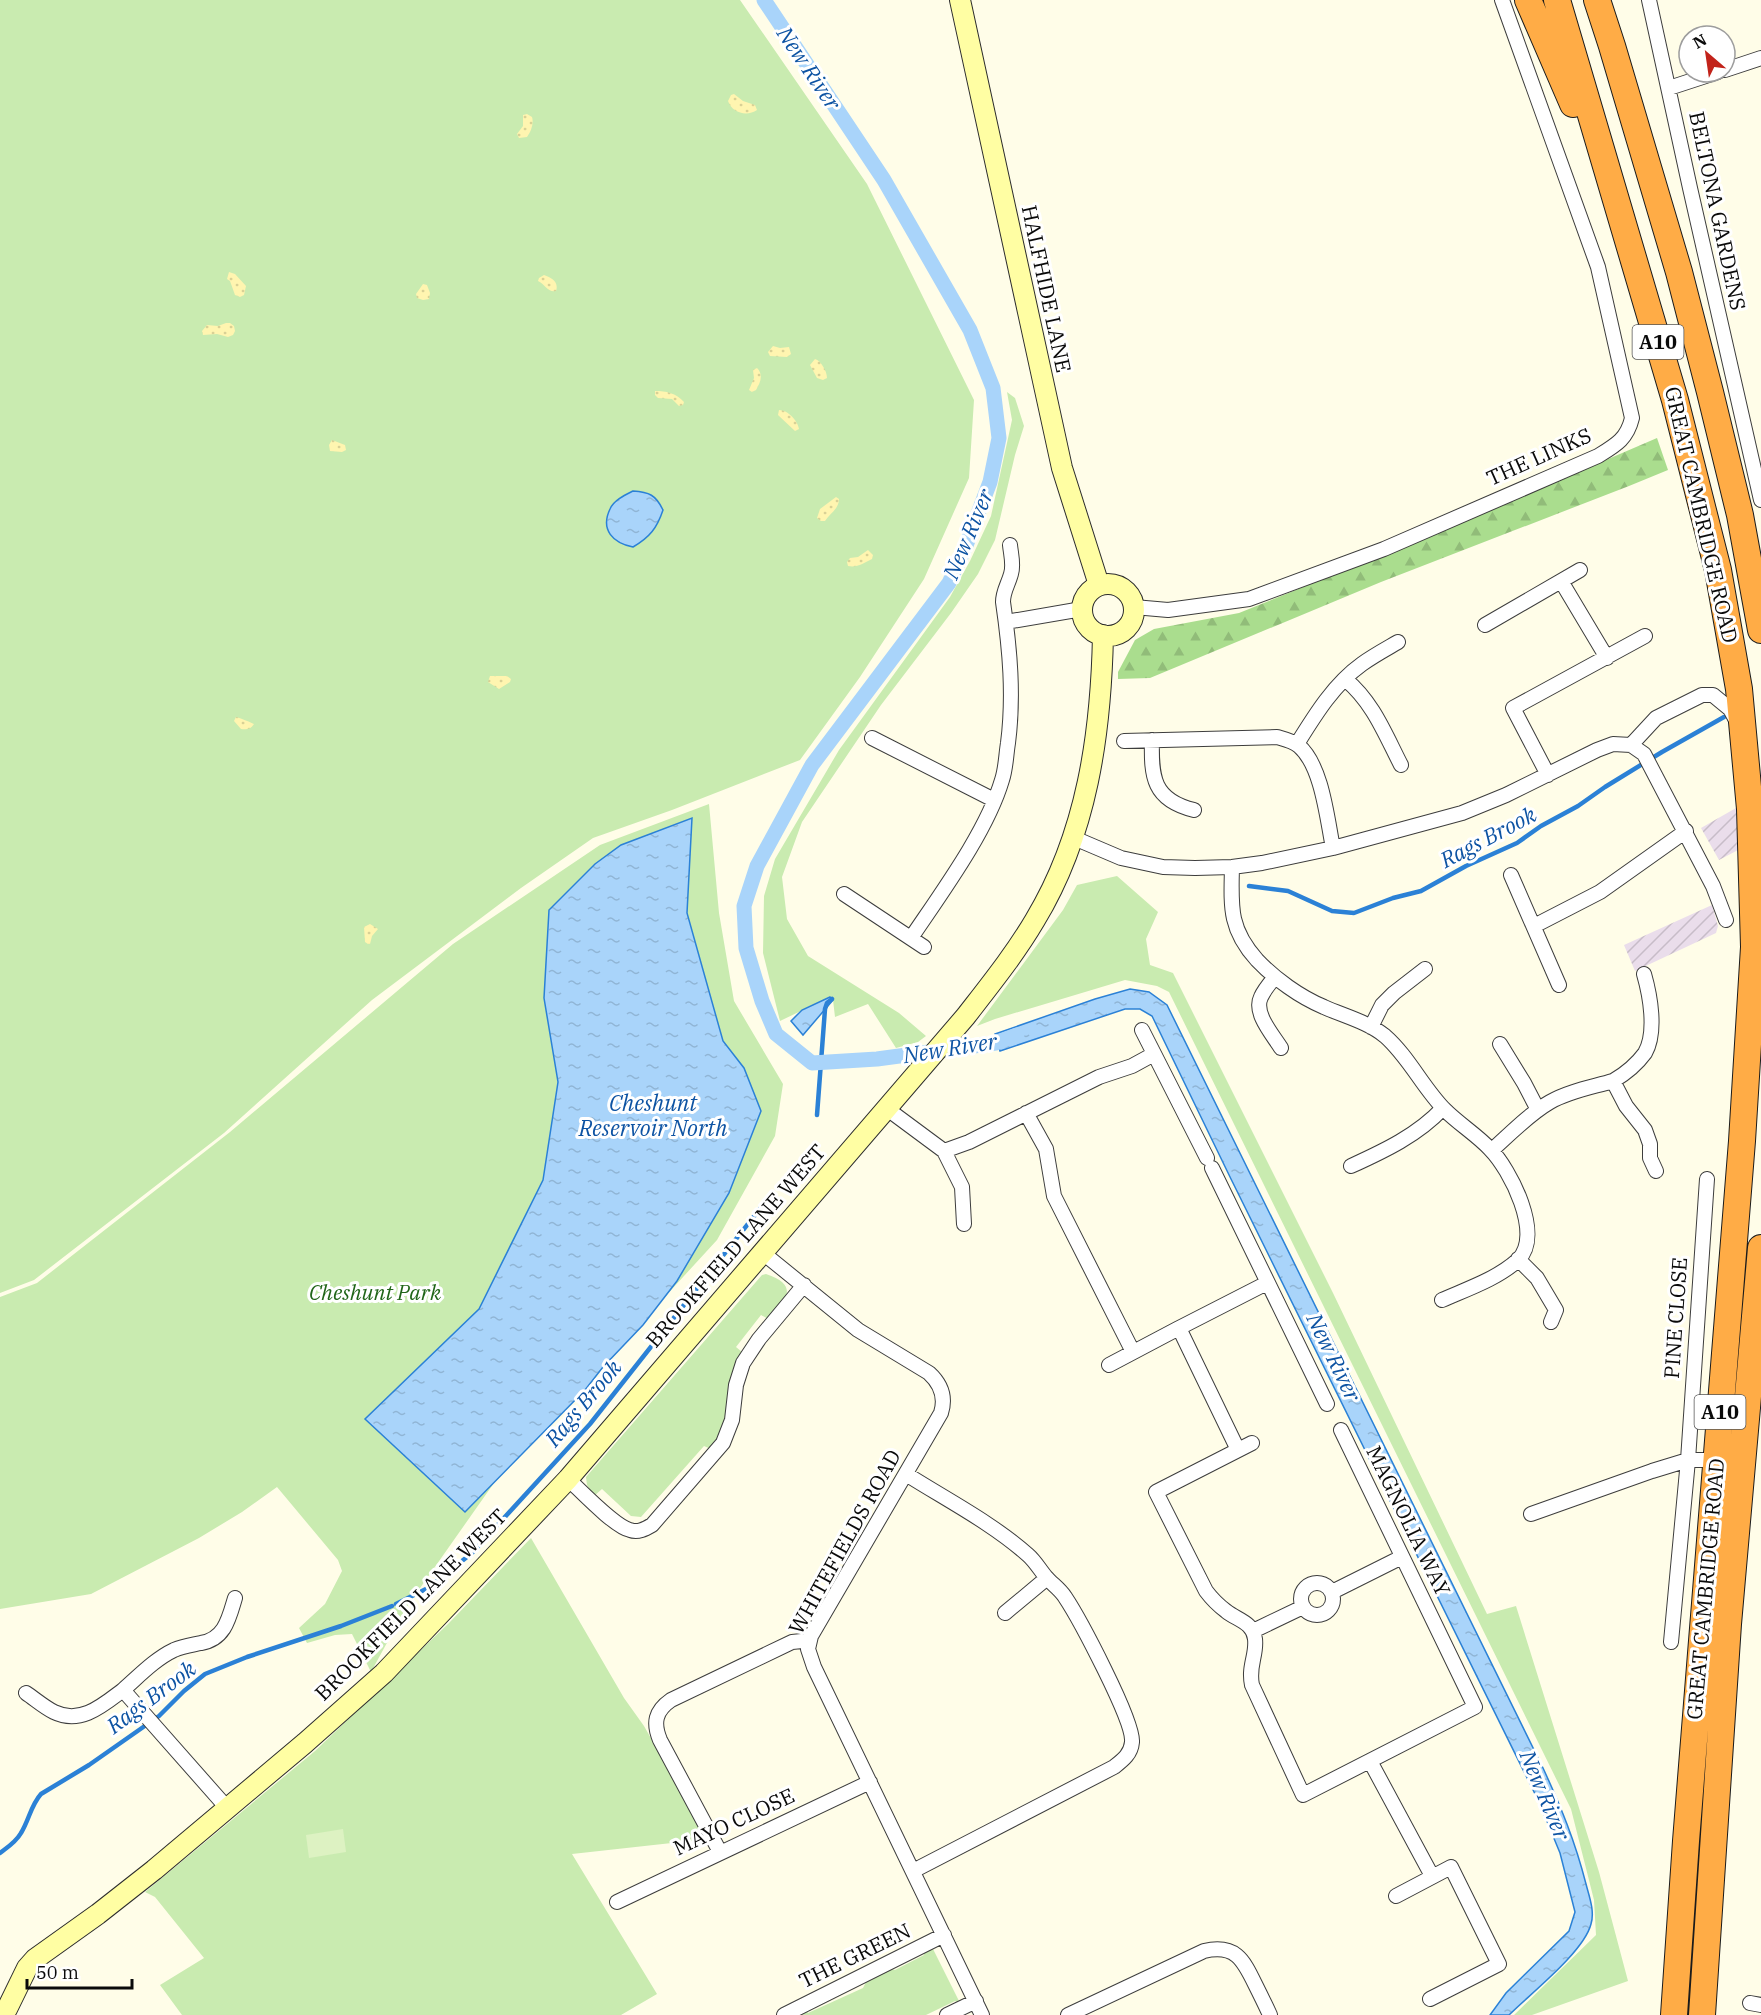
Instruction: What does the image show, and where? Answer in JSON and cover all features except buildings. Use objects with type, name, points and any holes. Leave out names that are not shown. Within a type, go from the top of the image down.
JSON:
[{"type":"highway","points":[[1528,0],[1573,103],[1600,148]]},
{"type":"highway","name":"GREAT CAMBRIDGE ROAD","points":[[1557,0],[1676,400],[1718,570],[1737,678],[1750,809],[1754,946],[1741,1163],[1674,2015]]},
{"type":"highway","name":"GREAT CAMBRIDGE ROAD","points":[[1597,0],[1679,272],[1740,515],[1761,630]]},
{"type":"highway","points":[[1611,0],[1612,46]]},
{"type":"highway","name":"GREAT CAMBRIDGE ROAD","points":[[1702,2015],[1728,1624],[1761,1248]]},
{"type":"main road","name":"HALFHIDE LANE","points":[[960,0],[1059,457],[1100,585]]},
{"type":"main road","points":[[1100,585],[1116,585],[1124,589],[1129,594],[1134,607],[1133,616],[1125,629],[1112,635],[1095,632],[1083,618],[1082,609],[1087,595],[1100,585]]},
{"type":"main road","name":"BROOKFIELD LANE WEST","points":[[6,2012],[27,1968],[35,1959],[98,1914],[228,1809],[384,1673],[568,1479],[764,1253],[1007,963],[1036,920],[1061,870],[1074,837],[1088,788],[1097,733],[1103,635]]},
{"type":"street","name":"THE LINKS","points":[[1134,607],[1168,610],[1249,599],[1319,571],[1384,549],[1598,456],[1614,446],[1629,432],[1632,418],[1598,267],[1502,0]]},
{"type":"street","name":"BELTONA GARDENS","points":[[1649,0],[1761,500]]},
{"type":"street","points":[[1737,66],[1761,58]]},
{"type":"street","points":[[1669,88],[1681,84]]},
{"type":"street","points":[[911,938],[984,824],[1002,779],[1012,700],[1011,666],[1003,602],[1003,592],[1011,575],[1010,545]]},
{"type":"street","points":[[1485,625],[1580,570]]},
{"type":"street","points":[[1561,581],[1607,658]]},
{"type":"street","points":[[1006,622],[1082,609]]},
{"type":"street","points":[[1548,775],[1514,708],[1645,636]]},
{"type":"street","points":[[1297,744],[1322,706],[1345,679],[1362,663],[1398,642]]},
{"type":"street","points":[[1345,679],[1362,694],[1371,706],[1401,765]]},
{"type":"street","points":[[1631,745],[1656,718],[1702,695],[1713,695],[1730,709],[1743,733]]},
{"type":"street","points":[[1124,741],[1277,736],[1297,744],[1308,756],[1316,773],[1333,848]]},
{"type":"street","points":[[872,738],[994,800]]},
{"type":"street","points":[[1152,740],[1152,767],[1158,786],[1172,802],[1194,810]]},
{"type":"street","points":[[1074,837],[1121,858],[1163,867],[1232,867],[1262,863],[1333,848],[1462,813],[1506,795],[1597,750],[1613,744],[1631,745],[1644,754],[1653,769],[1713,886],[1726,920]]},
{"type":"street","points":[[1534,926],[1600,892],[1686,831]]},
{"type":"street","points":[[1232,867],[1231,905],[1234,924],[1257,960],[1275,977],[1314,1003],[1371,1027],[1385,1036],[1443,1108],[1492,1150],[1516,1188],[1529,1234],[1528,1241],[1518,1259],[1480,1283],[1442,1300]]},
{"type":"street","points":[[1511,875],[1559,985]]},
{"type":"street","points":[[844,894],[924,947]]},
{"type":"street","points":[[1371,1027],[1382,1005],[1425,969]]},
{"type":"street","points":[[1492,1150],[1538,1110],[1561,1096],[1613,1081],[1638,1060],[1649,1043],[1650,1001],[1644,974]]},
{"type":"street","points":[[1275,977],[1261,997],[1260,1008],[1262,1016],[1281,1048]]},
{"type":"street","points":[[1142,1030],[1327,1404]]},
{"type":"street","points":[[1500,1044],[1538,1110]]},
{"type":"street","points":[[944,1151],[969,1142],[1100,1077],[1132,1066],[1154,1054]]},
{"type":"street","points":[[1613,1081],[1626,1106],[1645,1130],[1650,1144],[1650,1158],[1656,1171]]},
{"type":"street","points":[[886,1108],[944,1151],[962,1187],[964,1224]]},
{"type":"street","points":[[1351,1166],[1408,1137],[1432,1120],[1443,1108]]},
{"type":"street","points":[[1026,1113],[1046,1149],[1054,1196],[1133,1352]]},
{"type":"street","name":"PINE CLOSE","points":[[1671,1642],[1688,1460],[1707,1179]]},
{"type":"street","name":"WHITEFIELDS ROAD","points":[[764,1253],[858,1330],[929,1373],[939,1385],[944,1398],[941,1413],[808,1643],[810,1658],[982,2015]]},
{"type":"street","points":[[1518,1259],[1537,1278],[1557,1310],[1551,1322]]},
{"type":"street","points":[[1109,1365],[1267,1283]]},
{"type":"street","points":[[568,1479],[628,1530],[639,1531],[652,1525],[723,1443],[732,1420],[736,1385],[743,1364],[759,1339],[804,1285]]},
{"type":"street","points":[[1179,1328],[1238,1450]]},
{"type":"street","name":"MAGNOLIA WAY","points":[[1341,1430],[1475,1707],[1370,1761]]},
{"type":"street","points":[[1252,1443],[1155,1492],[1206,1591],[1220,1606],[1232,1616],[1243,1620],[1253,1631],[1255,1645],[1250,1671],[1252,1685],[1303,1795],[1370,1761],[1432,1876]]},
{"type":"street","points":[[1532,1514],[1688,1460],[1717,1460]]},
{"type":"street","points":[[906,1474],[990,1526],[1031,1558],[1064,1595],[1112,1685],[1129,1724],[1133,1742],[1127,1756],[1114,1767],[913,1871]]},
{"type":"street","points":[[1332,1592],[1402,1557]]},
{"type":"street","points":[[1005,1613],[1047,1578]]},
{"type":"street","points":[[1324,1584],[1332,1592],[1333,1603],[1322,1615],[1311,1614],[1303,1606],[1302,1595],[1308,1586],[1324,1584]]},
{"type":"street","points":[[26,1693],[53,1712],[70,1716],[90,1713],[123,1690],[162,1657],[187,1645],[203,1643],[219,1636],[227,1623],[235,1598]]},
{"type":"street","points":[[1253,1631],[1303,1606]]},
{"type":"street","points":[[720,1852],[658,1736],[655,1722],[658,1713],[671,1700],[792,1642],[808,1643]]},
{"type":"street","points":[[123,1690],[228,1809]]},
{"type":"street","name":"MAYO CLOSE","points":[[616,1902],[870,1782]]},
{"type":"street","points":[[1396,1896],[1451,1867],[1499,1964],[1430,1999]]},
{"type":"street","name":"THE GREEN","points":[[784,2015],[944,1935]]},
{"type":"street","points":[[1068,2015],[1204,1951],[1218,1949],[1228,1951],[1243,1961],[1270,2015]]},
{"type":"street","points":[[946,2015],[976,2001]]},
{"type":"shaded area","points":[[1736,808],[1740,849],[1719,860],[1701,828]]},
{"type":"shaded area","points":[[1712,905],[1718,926],[1716,933],[1635,971],[1624,945]]},
{"type":"green space","points":[[0,0],[740,0],[867,184],[974,400],[969,478],[924,579],[860,677],[800,760],[593,838],[521,888],[372,1000],[224,1133],[34,1280],[0,1293]]},
{"type":"green space","points":[[1007,392],[1015,398],[1024,426],[995,540],[978,574],[881,705],[802,822],[782,877],[787,919],[808,956],[899,1013],[926,1036],[918,1042],[896,1048],[868,1004],[835,1017],[833,1000],[830,997],[780,1021],[763,953],[764,896],[775,859],[839,750],[950,597],[970,561],[991,516],[1012,420]]},
{"type":"green space","points":[[1657,438],[1668,470],[1381,582],[1150,678],[1118,679],[1118,672],[1135,640],[1154,629],[1239,613],[1434,534]]},
{"type":"green space","name":"Cheshunt Park","points":[[709,804],[719,913],[734,1001],[783,1084],[775,1136],[717,1240],[494,1483],[406,1608],[371,1672],[352,1634],[335,1635],[307,1643],[299,1628],[325,1604],[342,1571],[338,1560],[277,1487],[199,1538],[91,1594],[0,1609],[0,1297],[37,1283],[230,1132],[453,944],[600,845]]},
{"type":"green space","points":[[1117,876],[1158,912],[1146,939],[1150,965],[1173,973],[1333,1293],[1487,1614],[1516,1606],[1599,1872],[1628,1981],[1532,2015],[1514,2015],[1596,1935],[1594,1900],[1571,1809],[1169,992],[1157,986],[1125,980],[977,1026],[1063,910],[1077,885]]},
{"type":"green space","points":[[766,1274],[783,1283],[787,1294],[770,1320],[761,1315],[736,1347],[742,1352],[729,1412],[713,1450],[704,1446],[641,1517],[631,1516],[602,1489],[594,1496],[587,1485],[586,1477],[762,1275]]},
{"type":"green space","points":[[531,1538],[624,1698],[644,1726],[708,1839],[572,1854],[657,1994],[621,2015],[182,2015],[160,1985],[204,1958],[155,1897],[145,1892],[315,1751],[448,1624]]},
{"type":"green space","points":[[343,1829],[346,1852],[309,1858],[306,1835]]},
{"type":"green space","points":[[933,1949],[958,2003],[955,2001],[926,2015],[795,2015],[805,2008],[808,2013],[863,1988],[868,1978],[888,1968],[895,1970],[924,1955],[923,1951]]},
{"type":"sand","points":[[734,94],[743,101],[755,105],[757,110],[749,113],[736,111],[728,101]]},
{"type":"sand","points":[[527,114],[532,117],[531,130],[527,137],[519,138],[517,134],[523,126],[523,115]]},
{"type":"sand","points":[[229,272],[235,274],[246,286],[244,295],[240,297],[235,295],[227,279]]},
{"type":"sand","points":[[544,275],[557,285],[556,291],[549,290],[538,281]]},
{"type":"sand","points":[[423,284],[427,285],[430,293],[429,299],[417,298],[416,294]]},
{"type":"sand","points":[[226,323],[234,326],[233,335],[228,337],[217,334],[203,335],[202,331],[207,325],[218,326]]},
{"type":"sand","points":[[773,346],[789,347],[791,354],[787,357],[770,356],[768,352]]},
{"type":"sand","points":[[815,359],[826,372],[827,378],[823,380],[817,378],[810,365]]},
{"type":"sand","points":[[757,368],[761,379],[756,390],[752,392],[749,390],[754,378],[753,370]]},
{"type":"sand","points":[[655,391],[674,395],[684,402],[683,405],[679,406],[672,399],[658,398]]},
{"type":"sand","points":[[779,410],[792,416],[799,429],[795,431],[778,415]]},
{"type":"sand","points":[[332,440],[345,445],[346,450],[330,451],[329,445]]},
{"type":"sand","points":[[836,497],[839,499],[838,506],[825,521],[817,518],[820,509]]},
{"type":"sand","points":[[868,550],[873,555],[872,559],[857,566],[848,566],[847,562],[850,558],[858,557]]},
{"type":"sand","points":[[490,676],[507,676],[511,679],[499,689],[488,682]]},
{"type":"sand","points":[[236,717],[254,724],[248,729],[241,729],[234,721]]},
{"type":"sand","points":[[370,924],[378,929],[368,944],[365,942],[364,927]]},
{"type":"water","points":[[633,491],[651,495],[663,510],[652,532],[633,547],[614,539],[608,529],[607,516],[614,503]]},
{"type":"water","name":"Cheshunt Reservoir North","points":[[692,818],[687,913],[723,1041],[744,1068],[761,1111],[729,1193],[677,1281],[643,1325],[603,1367],[585,1390],[465,1512],[365,1419],[479,1309],[543,1180],[558,1082],[544,998],[549,910],[595,864],[621,845]]},
{"type":"water","points":[[1130,989],[1149,992],[1167,1005],[1543,1768],[1567,1825],[1590,1899],[1591,1924],[1568,1960],[1509,2015],[1490,2015],[1506,1993],[1569,1931],[1575,1912],[1560,1853],[1539,1802],[1152,1016],[1140,1009],[1125,1009],[1000,1051],[995,1034]]},
{"type":"water","points":[[830,997],[833,1000],[803,1035],[791,1021],[802,1010]]},
{"type":"waterway","name":"New River","points":[[764,0],[884,180],[970,330],[993,388],[999,438],[990,482],[949,583],[812,765],[757,866],[744,906],[746,948],[762,1001],[776,1034],[812,1063],[877,1059],[996,1043],[1017,1035]]},
{"type":"waterway","name":"Rags Brook","points":[[1249,886],[1288,891],[1332,911],[1354,913],[1393,898],[1421,891],[1466,866],[1517,843],[1662,752],[1724,717]]},
{"type":"waterway","name":"Rags Brook","points":[[817,1115],[825,1009],[827,1003],[832,999]]},
{"type":"waterway","name":"Rags Brook","points":[[396,1604],[428,1588],[472,1553],[590,1424],[770,1196]]},
{"type":"waterway","name":"Rags Brook","points":[[0,1853],[19,1836],[41,1794],[89,1765],[159,1716],[205,1674],[392,1606]]}]
